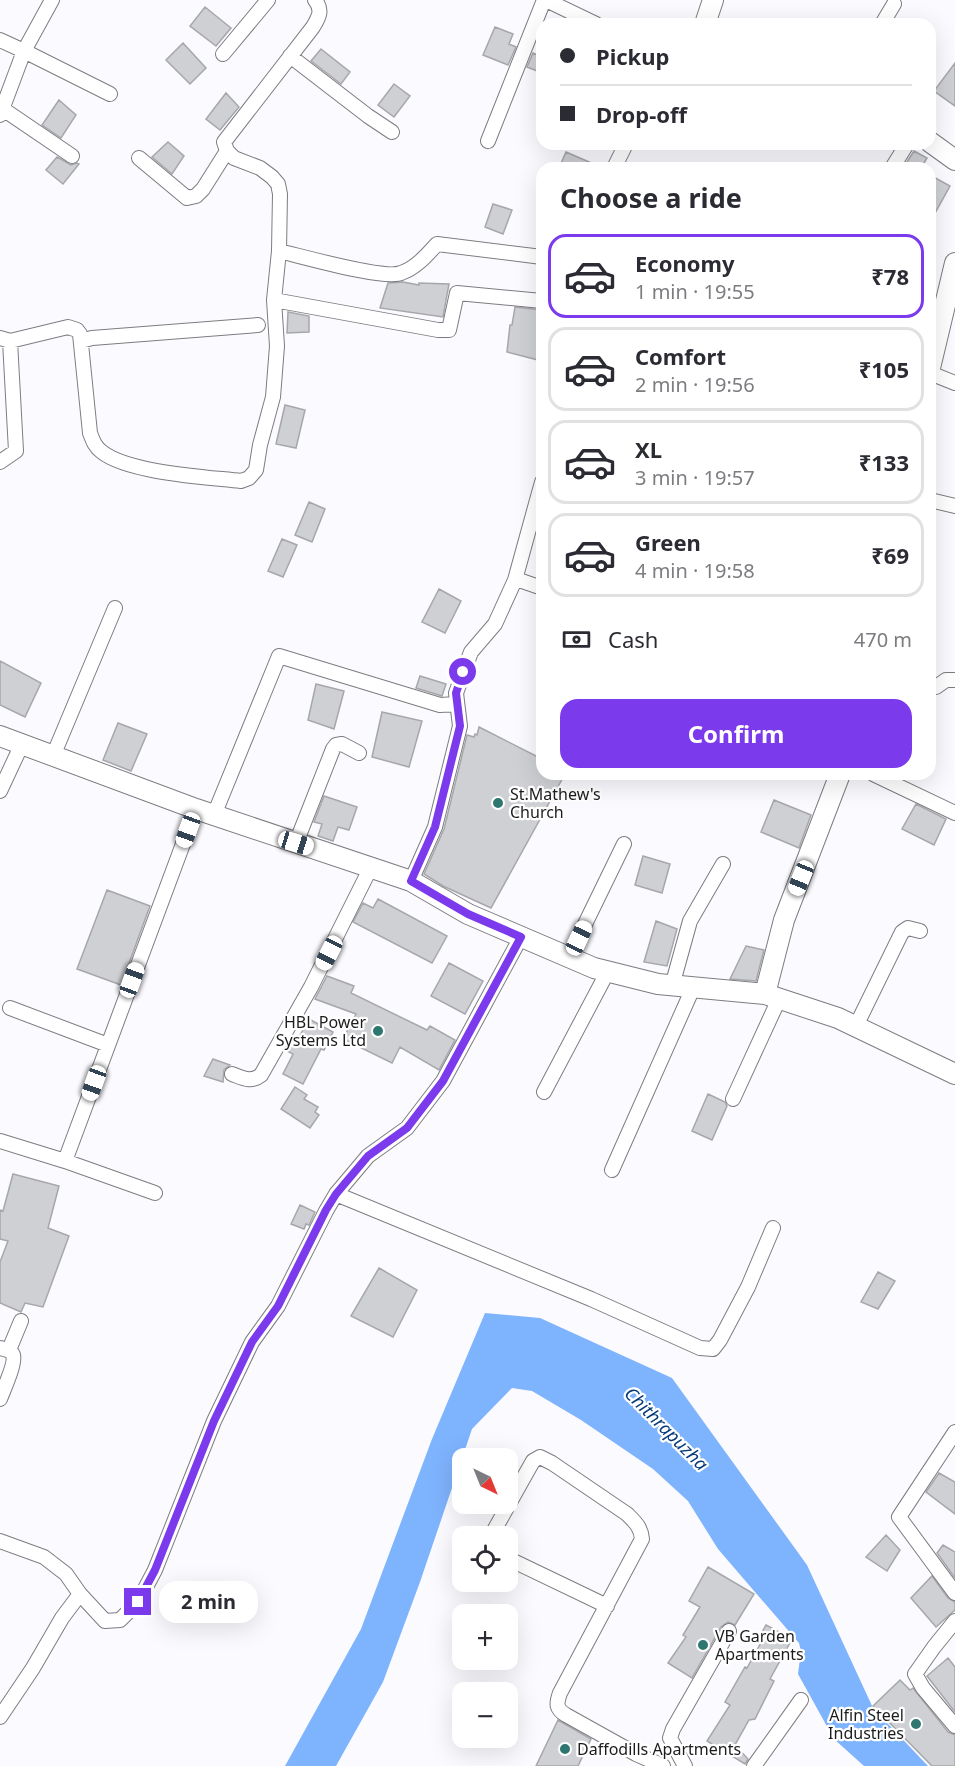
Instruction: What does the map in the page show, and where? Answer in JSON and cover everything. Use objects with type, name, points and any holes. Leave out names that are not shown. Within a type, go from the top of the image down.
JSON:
[{"type":"main road","points":[[707,18],[713,0]]},
{"type":"main road","points":[[936,146],[955,160]]},
{"type":"main road","points":[[936,343],[955,263]]},
{"type":"main road","points":[[0,736],[205,812],[411,881],[468,914],[594,968],[658,984],[772,997],[838,1018],[955,1074]]},
{"type":"main road","points":[[772,997],[784,920],[838,780]]},
{"type":"street","points":[[52,0],[24,51],[1,112],[72,156]]},
{"type":"street","points":[[223,54],[268,0]]},
{"type":"street","points":[[0,462],[16,451],[5,340],[68,327],[77,330],[80,334],[90,433],[93,443],[103,453],[136,467],[241,481],[249,478],[256,470],[273,397],[277,346],[274,300],[279,251],[280,194],[278,184],[272,177],[260,168],[234,158],[227,151],[224,142],[320,16],[320,6],[315,0]]},
{"type":"street","points":[[538,18],[545,0],[583,18]]},
{"type":"street","points":[[886,18],[894,4]]},
{"type":"street","points":[[488,141],[536,22]]},
{"type":"street","points":[[0,40],[110,94]]},
{"type":"street","points":[[290,56],[392,132]]},
{"type":"street","points":[[139,158],[187,198],[196,196],[203,189],[227,151]]},
{"type":"street","points":[[279,251],[372,273],[400,274],[419,262],[437,244],[536,256]]},
{"type":"street","points":[[274,300],[438,330],[449,330],[457,293],[536,300]]},
{"type":"street","points":[[81,341],[92,338],[258,325]]},
{"type":"street","points":[[936,375],[955,383]]},
{"type":"street","points":[[936,502],[955,507]]},
{"type":"street","points":[[411,881],[435,827],[460,726],[456,693],[471,652],[495,624],[516,579],[536,517]]},
{"type":"street","points":[[516,579],[536,586]]},
{"type":"street","points":[[53,756],[114,608]]},
{"type":"street","points":[[65,1161],[108,1045],[205,812],[279,656],[440,705],[457,704]]},
{"type":"street","points":[[936,687],[946,680],[955,680]]},
{"type":"street","points":[[0,791],[22,744]]},
{"type":"street","points":[[296,843],[333,749],[336,745],[342,744],[359,753]]},
{"type":"street","points":[[886,780],[955,813]]},
{"type":"street","points":[[569,957],[624,844]]},
{"type":"street","points":[[672,986],[690,921],[723,864]]},
{"type":"street","points":[[232,1074],[249,1080],[261,1075],[311,987],[371,867]]},
{"type":"street","points":[[856,1026],[902,932],[908,928],[920,931]]},
{"type":"street","points":[[0,1540],[44,1557],[66,1574],[80,1594],[105,1621],[120,1620],[138,1602],[155,1570],[214,1421],[252,1342],[278,1306],[336,1194],[368,1156],[407,1128],[443,1081],[521,937]]},
{"type":"street","points":[[544,1092],[608,971]]},
{"type":"street","points":[[612,1170],[693,988]]},
{"type":"street","points":[[733,1099],[772,997]]},
{"type":"street","points":[[10,1008],[108,1045]]},
{"type":"street","points":[[0,1141],[155,1193]]},
{"type":"street","points":[[336,1194],[591,1299],[700,1348],[713,1349],[720,1340],[748,1287],[773,1228]]},
{"type":"street","points":[[0,1399],[14,1361],[13,1354],[4,1349],[21,1322]]},
{"type":"street","points":[[955,1432],[899,1518],[955,1593]]},
{"type":"street","points":[[497,1526],[533,1461],[540,1457],[627,1514],[640,1528],[642,1539],[560,1693],[557,1706],[558,1710],[566,1716],[663,1766]]},
{"type":"street","points":[[518,1563],[607,1606]]},
{"type":"street","points":[[0,1718],[62,1618],[80,1594]]},
{"type":"street","points":[[955,1621],[915,1674],[923,1688],[955,1726]]},
{"type":"street","points":[[685,1766],[670,1738],[729,1631]]},
{"type":"street","points":[[754,1766],[801,1700]]},
{"type":"water","name":"Chithrapuzha","points":[[485,1313],[540,1318],[672,1378],[807,1565],[873,1708],[928,1766],[864,1766],[834,1739],[798,1674],[801,1651],[799,1643],[718,1549],[688,1501],[653,1469],[581,1420],[532,1391],[512,1388],[472,1429],[466,1448],[452,1448],[452,1488],[420,1582],[383,1682],[336,1766],[285,1766],[361,1629],[432,1439]]},
{"type":"building","points":[[205,7],[231,28],[216,46],[190,26]]},
{"type":"building","points":[[495,27],[513,34],[509,44],[516,47],[508,65],[483,55]]},
{"type":"building","points":[[183,43],[206,68],[190,84],[166,60]]},
{"type":"building","points":[[321,49],[350,72],[341,84],[311,61]]},
{"type":"building","points":[[533,53],[536,54],[536,71],[527,67]]},
{"type":"building","points":[[955,63],[955,106],[936,92],[936,88]]},
{"type":"building","points":[[394,84],[410,96],[394,117],[378,105]]},
{"type":"building","points":[[226,93],[239,107],[220,130],[206,119]]},
{"type":"building","points":[[59,100],[76,115],[61,138],[42,125]]},
{"type":"building","points":[[168,142],[184,156],[172,174],[152,157]]},
{"type":"building","points":[[914,151],[927,158],[925,162],[907,162]]},
{"type":"building","points":[[566,152],[589,162],[562,162]]},
{"type":"building","points":[[57,157],[71,165],[79,164],[63,184],[46,170]]},
{"type":"building","points":[[936,178],[950,186],[936,211]]},
{"type":"building","points":[[493,204],[512,210],[503,234],[485,227]]},
{"type":"building","points":[[403,282],[419,285],[419,283],[449,284],[443,317],[380,308],[388,283]]},
{"type":"building","points":[[515,307],[536,309],[536,359],[507,352],[510,325],[512,325]]},
{"type":"building","points":[[288,312],[309,316],[309,332],[287,333]]},
{"type":"building","points":[[285,405],[305,410],[296,448],[276,444]]},
{"type":"building","points":[[309,502],[325,509],[312,542],[295,535]]},
{"type":"building","points":[[282,539],[297,545],[283,577],[268,571]]},
{"type":"building","points":[[439,589],[461,601],[445,633],[422,622]]},
{"type":"building","points":[[0,661],[41,683],[25,717],[0,705]]},
{"type":"building","points":[[420,676],[446,684],[442,696],[416,688]]},
{"type":"building","points":[[316,684],[344,691],[334,729],[308,720]]},
{"type":"building","points":[[382,712],[422,721],[409,767],[372,757]]},
{"type":"building","points":[[118,723],[147,734],[131,771],[103,760]]},
{"type":"building","name":"St.Mathew's Church","points":[[479,727],[536,756],[536,780],[562,780],[491,908],[443,886],[424,874],[444,829],[467,735],[474,737],[475,734],[477,735]]},
{"type":"building","points":[[324,796],[357,807],[349,830],[338,827],[333,841],[318,836],[322,824],[314,822]]},
{"type":"building","points":[[774,800],[811,815],[799,848],[761,832]]},
{"type":"building","points":[[916,804],[946,819],[934,845],[902,829]]},
{"type":"building","points":[[643,856],[670,864],[662,893],[635,885]]},
{"type":"building","points":[[107,890],[150,906],[121,985],[77,969]]},
{"type":"building","points":[[378,899],[447,936],[432,963],[353,922],[363,903],[373,908]]},
{"type":"building","points":[[656,921],[677,929],[667,966],[644,962]]},
{"type":"building","points":[[746,946],[764,950],[756,981],[730,979]]},
{"type":"building","points":[[449,963],[483,981],[465,1014],[431,996]]},
{"type":"building","points":[[327,976],[354,986],[351,993],[427,1030],[430,1026],[455,1040],[439,1070],[400,1047],[392,1063],[343,1039],[356,1014],[315,999]]},
{"type":"building","points":[[309,1019],[333,1032],[324,1050],[321,1049],[303,1084],[283,1074],[293,1054],[285,1050],[293,1037],[298,1039]]},
{"type":"building","points":[[213,1059],[230,1065],[224,1070],[223,1082],[204,1076]]},
{"type":"building","points":[[295,1087],[307,1095],[304,1099],[318,1107],[315,1112],[319,1115],[310,1128],[281,1109]]},
{"type":"building","points":[[708,1094],[725,1102],[727,1106],[712,1140],[692,1131]]},
{"type":"building","points":[[13,1174],[59,1186],[48,1228],[69,1236],[43,1307],[25,1303],[21,1312],[0,1303],[0,1262],[8,1241],[0,1239],[0,1210],[3,1211]]},
{"type":"building","points":[[300,1205],[315,1212],[309,1225],[306,1224],[304,1229],[291,1224]]},
{"type":"building","points":[[379,1268],[417,1290],[393,1337],[351,1316]]},
{"type":"building","points":[[878,1272],[895,1281],[878,1309],[861,1302]]},
{"type":"building","points":[[939,1473],[955,1482],[955,1514],[926,1492]]},
{"type":"building","points":[[886,1535],[900,1550],[887,1571],[866,1557]]},
{"type":"building","points":[[943,1545],[955,1552],[955,1578],[937,1553]]},
{"type":"building","points":[[708,1567],[754,1594],[735,1625],[728,1622],[721,1627],[692,1678],[668,1663],[686,1637],[683,1635],[700,1607],[689,1601]]},
{"type":"building","points":[[932,1576],[948,1598],[955,1602],[955,1610],[936,1627],[911,1598]]},
{"type":"building","points":[[766,1625],[791,1641],[770,1679],[774,1681],[755,1719],[749,1720],[735,1745],[748,1759],[745,1764],[707,1741],[730,1705],[725,1702],[764,1637],[760,1636]]},
{"type":"building","name":"Alfin Steel Industries","points":[[948,1658],[955,1667],[955,1712],[927,1676]]},
{"type":"building","name":"Alfin Steel Industries","points":[[900,1680],[910,1690],[913,1688],[948,1732],[955,1735],[955,1766],[932,1766],[873,1706]]},
{"type":"building","name":"Daffodills Apartments","points":[[558,1720],[591,1739],[578,1766],[536,1766]]},
{"type":"place","name":"St.Mathew's Church","points":[[498,803]]},
{"type":"place","name":"HBL Power Systems Ltd","points":[[378,1031]]},
{"type":"place","name":"VB Garden Apartments","points":[[703,1645]]},
{"type":"place","name":"Alfin Steel Industries","points":[[916,1724]]},
{"type":"place","name":"Daffodills Apartments","points":[[565,1749]]},
{"type":"route","points":[[138,1602],[155,1570],[214,1421],[252,1342],[278,1306],[326,1210],[336,1194],[368,1156],[407,1128],[443,1081],[521,937],[468,914],[411,881],[435,827],[460,726],[456,693],[463,672]]}]
